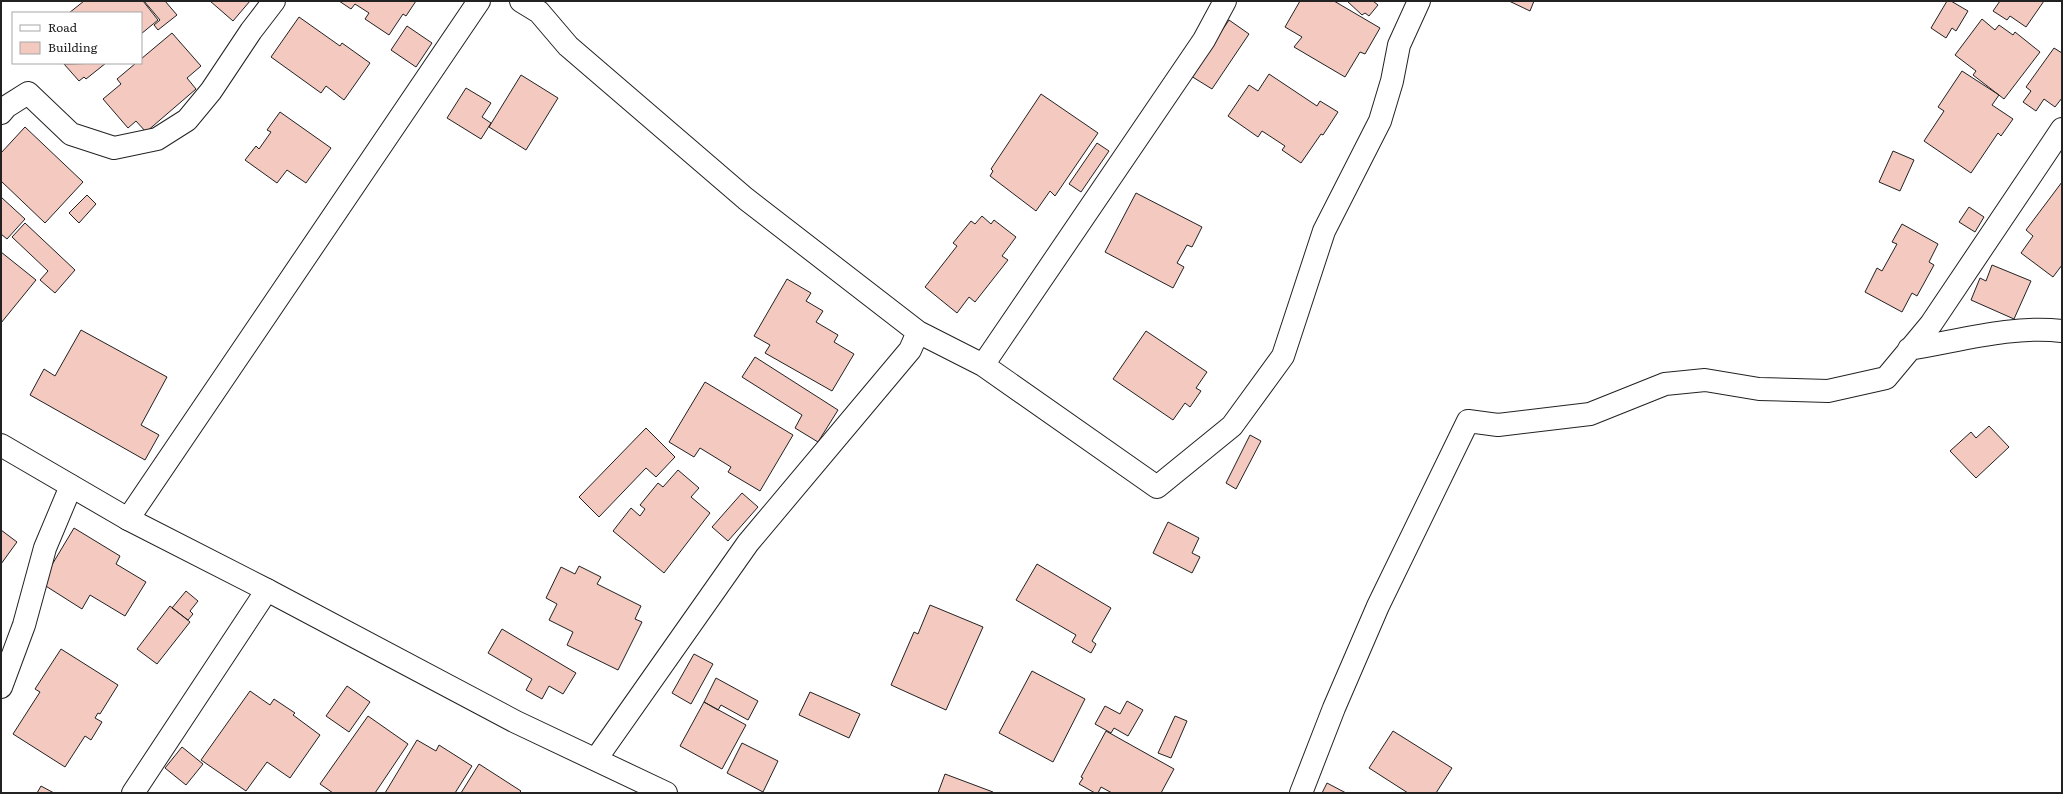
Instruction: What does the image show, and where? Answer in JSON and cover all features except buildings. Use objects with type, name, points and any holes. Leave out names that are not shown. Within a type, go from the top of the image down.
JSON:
[{"type":"street","points":[[1,113],[6,107],[28,93],[72,134],[114,148],[157,139],[187,120],[211,91],[251,31],[274,1]]},
{"type":"street","points":[[128,519],[479,1]]},
{"type":"street","points":[[521,1],[539,12],[568,46],[734,190],[792,237],[918,332],[983,365],[1157,487],[1232,426],[1283,356],[1324,232],[1380,122],[1392,81],[1399,45],[1419,1]]},
{"type":"street","points":[[983,365],[1204,40],[1225,1]]},
{"type":"street","points":[[1301,793],[1334,708],[1378,606],[1468,421],[1498,425],[1590,414],[1665,384],[1705,380],[1759,388],[1828,391],[1886,378],[1909,348],[1931,324],[2062,129]]},
{"type":"street","points":[[1909,348],[1996,333],[2044,329],[2062,331]]},
{"type":"street","points":[[596,759],[748,543],[910,350],[918,332]]},
{"type":"street","points":[[1,445],[128,519],[267,590],[516,722],[666,793]]},
{"type":"street","points":[[1,687],[22,631],[45,548],[71,486]]},
{"type":"street","points":[[133,793],[267,590]]}]
